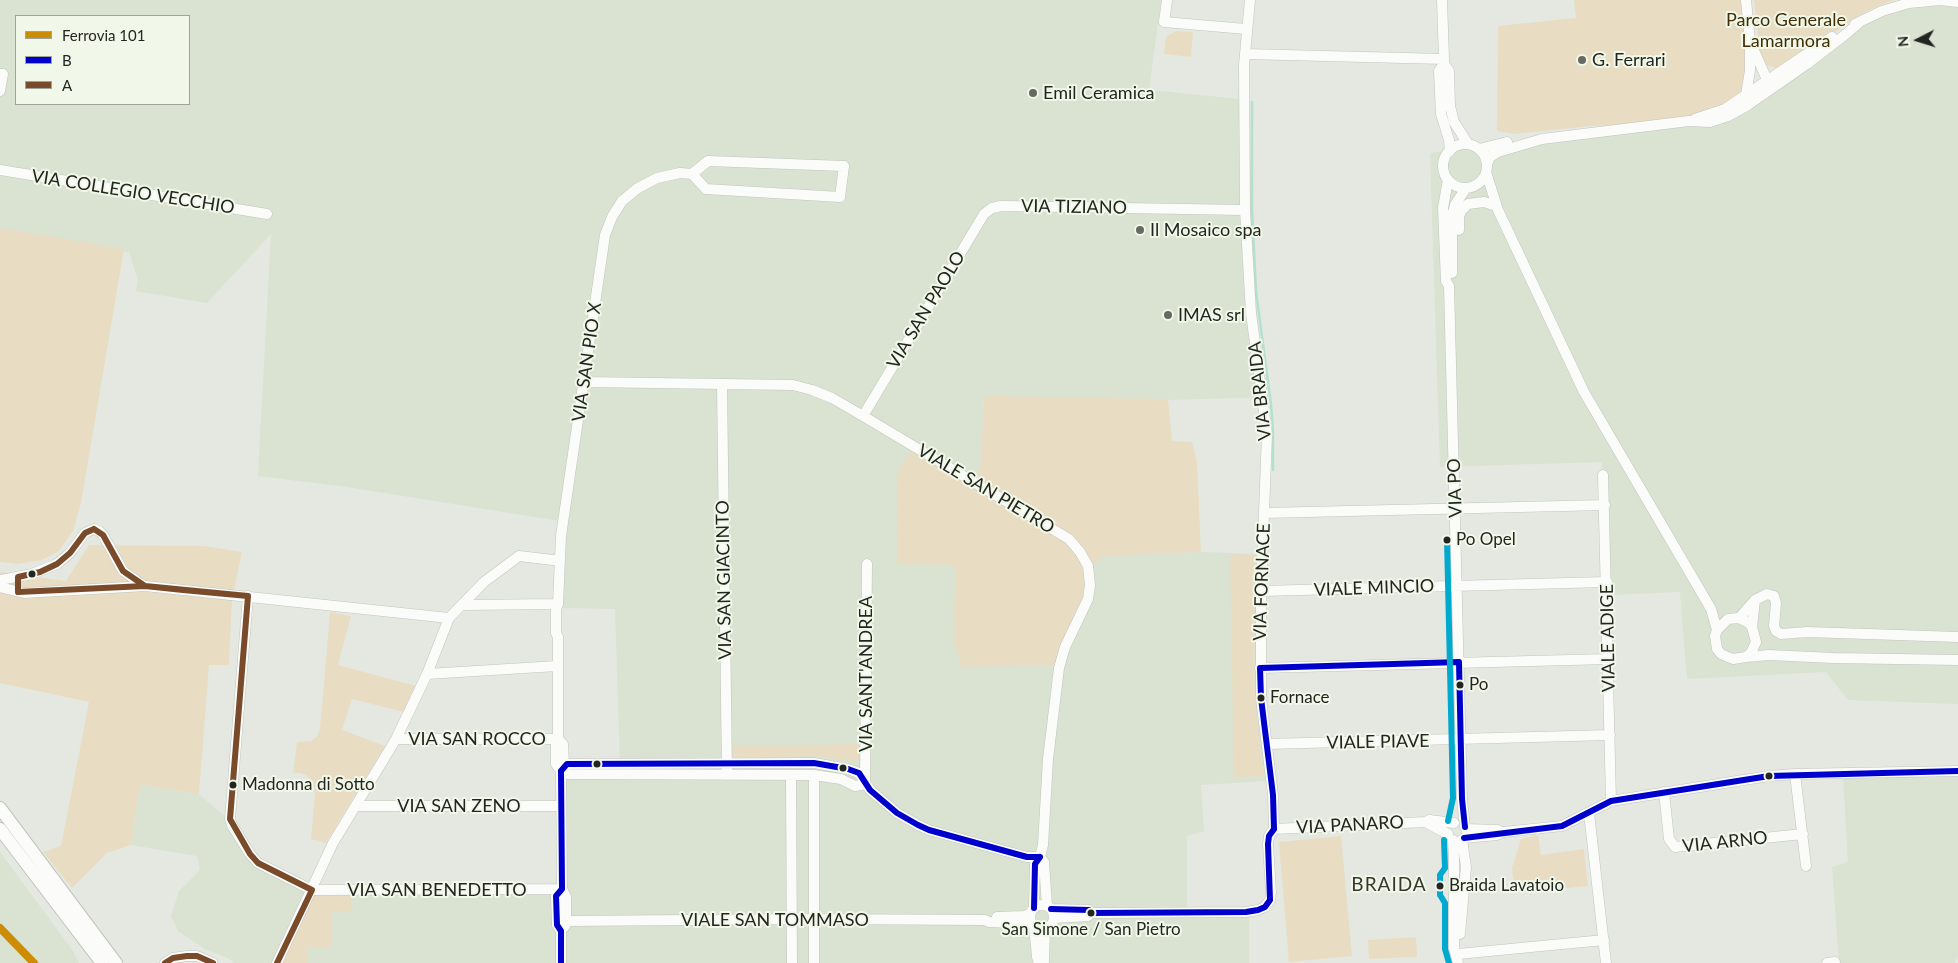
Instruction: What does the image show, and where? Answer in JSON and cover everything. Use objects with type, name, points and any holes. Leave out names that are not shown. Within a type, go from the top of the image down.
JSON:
[{"type":"main road","points":[[0,808],[116,963]]},
{"type":"main road","points":[[0,829],[102,963]]},
{"type":"street","points":[[1167,0],[1164,22],[1246,29]]},
{"type":"street","name":"VIA BRAIDA","points":[[1250,0],[1245,54],[1245,210],[1251,313],[1267,434],[1264,513]]},
{"type":"street","points":[[1442,0],[1444,61],[1449,71],[1450,106],[1454,122],[1468,144]]},
{"type":"street","points":[[1746,0],[1750,41],[1750,70],[1746,95]]},
{"type":"street","points":[[1734,112],[1765,85],[1843,30],[1882,11],[1909,3],[1940,0],[1958,2]]},
{"type":"street","points":[[1479,149],[1512,141],[1538,140],[1689,122],[1710,122],[1734,112],[1807,64],[1860,22]]},
{"type":"street","points":[[1750,41],[1765,85]]},
{"type":"street","points":[[1245,54],[1444,61]]},
{"type":"street","points":[[1444,61],[1439,72],[1441,114],[1449,140],[1450,151]]},
{"type":"street","points":[[1689,122],[1725,109],[1746,95],[1807,64]]},
{"type":"street","points":[[1750,70],[1765,85]]},
{"type":"street","points":[[0,74],[3,74],[0,91]]},
{"type":"street","points":[[1448,286],[1452,281],[1452,216],[1455,204],[1471,187],[1484,178],[1490,157],[1498,152],[1538,140]]},
{"type":"street","points":[[1496,207],[1486,158],[1479,149],[1468,144],[1458,145],[1446,156],[1443,168],[1448,180],[1454,185],[1483,190],[1496,207],[1584,392],[1711,609],[1717,630],[1715,643],[1722,654],[1733,659],[1746,656],[1769,655],[1958,660]]},
{"type":"street","name":"VIA SAN PIO X","points":[[561,963],[563,926],[557,925],[556,896],[562,889],[561,771],[564,764],[563,744],[558,739],[558,637],[562,632],[562,608],[558,604],[560,559],[568,486],[605,235],[612,216],[622,201],[638,188],[657,178],[680,173],[692,174],[706,189],[840,196],[844,166],[708,161],[692,174]]},
{"type":"street","name":"VIA COLLEGIO VECCHIO","points":[[0,170],[267,214]]},
{"type":"street","points":[[1448,180],[1443,208],[1446,282],[1448,286]]},
{"type":"street","points":[[1452,268],[1459,261],[1459,217],[1461,211],[1468,204],[1475,202],[1484,202],[1496,207]]},
{"type":"street","name":"VIA TIZIANO","points":[[992,208],[1001,206],[1245,210]]},
{"type":"street","name":"VIA SAN PAOLO","points":[[863,416],[984,214],[992,208]]},
{"type":"street","name":"VIA PO","points":[[1448,286],[1461,740],[1462,799],[1459,832]]},
{"type":"street","name":"VIALE SAN PIETRO","points":[[584,382],[793,385],[832,398],[1070,539],[1088,566],[1090,585],[1088,599],[1065,647],[1059,668],[1048,759],[1043,845],[1040,857],[1035,864],[1032,918],[1040,963]]},
{"type":"street","name":"VIA SAN GIACINTO","points":[[722,384],[727,770]]},
{"type":"street","name":"VIALE ADIGE","points":[[1603,475],[1612,801]]},
{"type":"street","points":[[1264,513],[1604,505]]},
{"type":"street","name":"VIA FORNACE","points":[[1091,913],[1246,912],[1265,907],[1270,900],[1272,892],[1268,844],[1269,836],[1274,829],[1273,795],[1261,698],[1260,668],[1264,513]]},
{"type":"street","points":[[0,580],[40,572],[57,564],[70,553],[84,533],[94,529],[103,535],[123,571],[145,586]]},
{"type":"street","points":[[277,963],[333,844],[396,739],[427,674],[449,618],[484,582],[519,556],[553,560],[560,559]]},
{"type":"street","name":"VIA SANT'ANDREA","points":[[865,784],[867,564]]},
{"type":"street","points":[[18,577],[18,592]]},
{"type":"street","name":"VIALE MINCIO","points":[[1261,591],[1607,582]]},
{"type":"street","points":[[0,587],[18,592],[145,586],[449,618]]},
{"type":"street","points":[[1739,618],[1755,600],[1767,594],[1774,596],[1776,602],[1774,626],[1776,631],[1781,634],[1807,632],[1958,638]]},
{"type":"street","points":[[248,596],[230,819],[250,854],[258,863],[312,890]]},
{"type":"street","points":[[1755,600],[1752,627],[1756,642],[1769,655]]},
{"type":"street","points":[[462,605],[558,604]]},
{"type":"street","points":[[1711,609],[1728,620]]},
{"type":"street","points":[[1717,630],[1728,620],[1739,618],[1752,627]]},
{"type":"street","points":[[1746,656],[1751,653],[1756,642]]},
{"type":"street","points":[[1260,668],[1609,658]]},
{"type":"street","points":[[427,674],[557,666]]},
{"type":"street","name":"VIALE PIAVE","points":[[1267,744],[1610,735]]},
{"type":"street","name":"VIA SAN ROCCO","points":[[396,739],[558,739]]},
{"type":"street","points":[[727,770],[814,763],[859,773],[870,790],[897,813],[929,830],[1027,857],[1040,857]]},
{"type":"street","points":[[561,771],[567,764],[727,770],[814,775],[841,779],[855,786],[865,784]]},
{"type":"street","points":[[1604,940],[1458,958],[1454,948],[1454,858],[1459,832],[1497,829],[1504,832],[1562,826],[1612,801],[1769,776],[1958,771]]},
{"type":"street","points":[[1795,774],[1806,866]]},
{"type":"street","points":[[791,775],[792,963]]},
{"type":"street","points":[[814,775],[814,963]]},
{"type":"street","name":"VIA ARNO","points":[[1664,792],[1669,839],[1674,847],[1802,834]]},
{"type":"street","name":"VIA SAN ZENO","points":[[356,806],[561,806]]},
{"type":"street","points":[[1590,813],[1606,963]]},
{"type":"street","name":"VIA PANARO","points":[[1274,829],[1426,822],[1429,820],[1459,832]]},
{"type":"street","name":"VIALE SAN PIETRO","points":[[1040,857],[1044,862],[1051,911]]},
{"type":"street","name":"VIA SAN BENEDETTO","points":[[312,890],[562,889]]},
{"type":"street","name":"VIALE SAN TOMMASO","points":[[563,926],[793,919],[984,920],[988,917],[1032,918],[1040,905],[1051,911],[1088,916],[1091,913]]},
{"type":"street","points":[[1032,918],[1045,929],[1051,925],[1051,911]]},
{"type":"street","name":"VIALE SAN PIETRO","points":[[1040,963],[1044,961],[1045,929]]},
{"type":"street","points":[[165,963],[173,958],[197,956],[213,963]]},
{"type":"shaded area","points":[[0,0],[1161,0],[1149,90],[1250,100],[1253,246],[1259,345],[1268,397],[1167,400],[984,398],[980,470],[898,563],[955,565],[957,607],[1090,570],[1101,555],[1201,552],[1256,554],[1256,695],[1267,781],[1201,785],[1204,831],[1187,836],[1187,914],[1249,914],[1249,963],[235,963],[228,958],[205,949],[178,931],[171,916],[179,891],[200,870],[197,856],[131,845],[140,785],[199,794],[231,822],[263,862],[318,891],[565,889],[565,768],[620,766],[615,609],[563,608],[566,522],[347,487],[258,476],[271,234],[207,303],[136,291],[138,280],[129,252],[0,230]]},
{"type":"shaded area","points":[[1920,4],[1958,5],[1958,704],[1848,700],[1826,672],[1687,679],[1680,592],[1609,595],[1602,462],[1440,467],[1430,153],[1696,121],[1872,15]]},
{"type":"shaded area","points":[[1958,772],[1958,955],[1955,963],[1839,963],[1832,867],[1848,862],[1843,774]]},
{"type":"shaded area","points":[[0,852],[73,951],[79,963],[0,963]]},
{"type":"green space","points":[[1574,0],[1743,0],[1756,94],[1696,121],[1590,126],[1515,134],[1497,131],[1498,26],[1576,18]]},
{"type":"green space","name":"Parco Generale Lamarmora","points":[[1754,0],[1895,0],[1858,16],[1786,67],[1776,68],[1766,65],[1760,54]]},
{"type":"green space","points":[[1176,31],[1193,32],[1191,57],[1164,54],[1166,37]]},
{"type":"green space","points":[[0,228],[124,249],[81,503],[73,531],[59,551],[42,560],[18,564],[0,562]]},
{"type":"green space","points":[[989,396],[1168,399],[1172,441],[1192,442],[1197,462],[1201,552],[1101,556],[1090,570],[1082,608],[1059,665],[961,667],[954,641],[953,601],[956,600],[955,565],[898,564],[897,473],[914,447],[969,481],[980,470],[984,398],[989,398]]},
{"type":"green space","points":[[89,545],[204,546],[242,552],[232,600],[229,665],[209,665],[199,794],[140,785],[131,845],[107,853],[72,888],[43,852],[61,846],[89,702],[0,683],[0,572],[66,581]]},
{"type":"green space","points":[[1256,554],[1254,673],[1256,712],[1264,776],[1234,778],[1230,555]]},
{"type":"green space","points":[[330,612],[351,616],[338,665],[416,686],[404,712],[352,699],[342,730],[385,746],[326,843],[311,839],[315,792],[312,782],[301,773],[293,773],[297,742],[311,741],[317,736],[320,729]]},
{"type":"green space","points":[[861,744],[861,759],[853,761],[818,756],[733,757],[733,746]]},
{"type":"green space","points":[[1538,835],[1541,855],[1584,849],[1588,886],[1515,893],[1512,868],[1521,839]]},
{"type":"green space","points":[[1341,836],[1352,956],[1289,962],[1279,842]]},
{"type":"green space","points":[[351,892],[351,911],[331,911],[331,947],[307,948],[307,963],[281,963],[313,894]]},
{"type":"green space","points":[[1416,937],[1417,957],[1369,959],[1368,940]]},
{"type":"waterway","points":[[1252,102],[1252,210],[1256,291],[1271,405],[1273,470]]},
{"type":"rail line","name":"101","points":[[0,928],[34,963]]},
{"type":"transit line","name":"A","points":[[94,529],[103,535],[123,571],[145,586],[18,592],[18,577],[40,572],[57,564],[70,553],[85,533],[94,529]]},
{"type":"transit line","points":[[1447,539],[1453,798],[1448,821]]},
{"type":"transit line","name":"A","points":[[145,586],[248,596],[183,590],[145,586]]},
{"type":"transit line","name":"A","points":[[248,596],[230,819],[250,854],[258,863],[312,890]]},
{"type":"transit line","name":"B","points":[[1459,662],[1462,799],[1465,827]]},
{"type":"transit line","name":"B","points":[[1260,668],[1459,662]]},
{"type":"transit line","name":"B","points":[[1260,668],[1261,698],[1273,795],[1274,829]]},
{"type":"transit line","name":"B","points":[[561,771],[567,764],[814,763],[848,769],[859,773],[870,790],[897,813],[918,825],[929,830],[1027,857],[1040,857]]},
{"type":"transit line","name":"B","points":[[561,771],[562,889],[556,896],[557,925],[561,931],[561,963]]},
{"type":"transit line","name":"B","points":[[1464,838],[1562,826],[1611,801],[1769,776],[1958,771]]},
{"type":"transit line","name":"B","points":[[1051,909],[1089,910],[1091,913],[1246,912],[1258,910],[1265,907],[1270,900],[1268,844],[1269,836],[1274,829]]},
{"type":"transit line","points":[[1444,840],[1445,868],[1440,875],[1440,895],[1445,903],[1445,949],[1449,963]]},
{"type":"transit line","name":"B","points":[[1034,908],[1035,864],[1040,857]]},
{"type":"transit line","name":"A","points":[[277,963],[312,890]]},
{"type":"transit line","name":"A","points":[[165,963],[173,958],[187,956],[197,956],[213,963]]},
{"type":"place","name":"G. Ferrari","points":[[1582,60]]},
{"type":"place","name":"Emil Ceramica","points":[[1033,93]]},
{"type":"place","name":"Il Mosaico spa","points":[[1140,230]]},
{"type":"place","name":"IMAS srl","points":[[1168,315]]},
{"type":"place","name":"Po Opel","points":[[1447,540]]},
{"type":"place","name":"Po","points":[[1460,685]]},
{"type":"place","name":"Fornace","points":[[1261,698]]},
{"type":"place","name":"Madonna di Sotto","points":[[233,785]]},
{"type":"place","name":"Braida Lavatoio","points":[[1440,886]]},
{"type":"place","name":"San Simone / San Pietro","points":[[1091,913]]},
{"type":"district","name":"BRAIDA","points":[[1389,885]]}]
